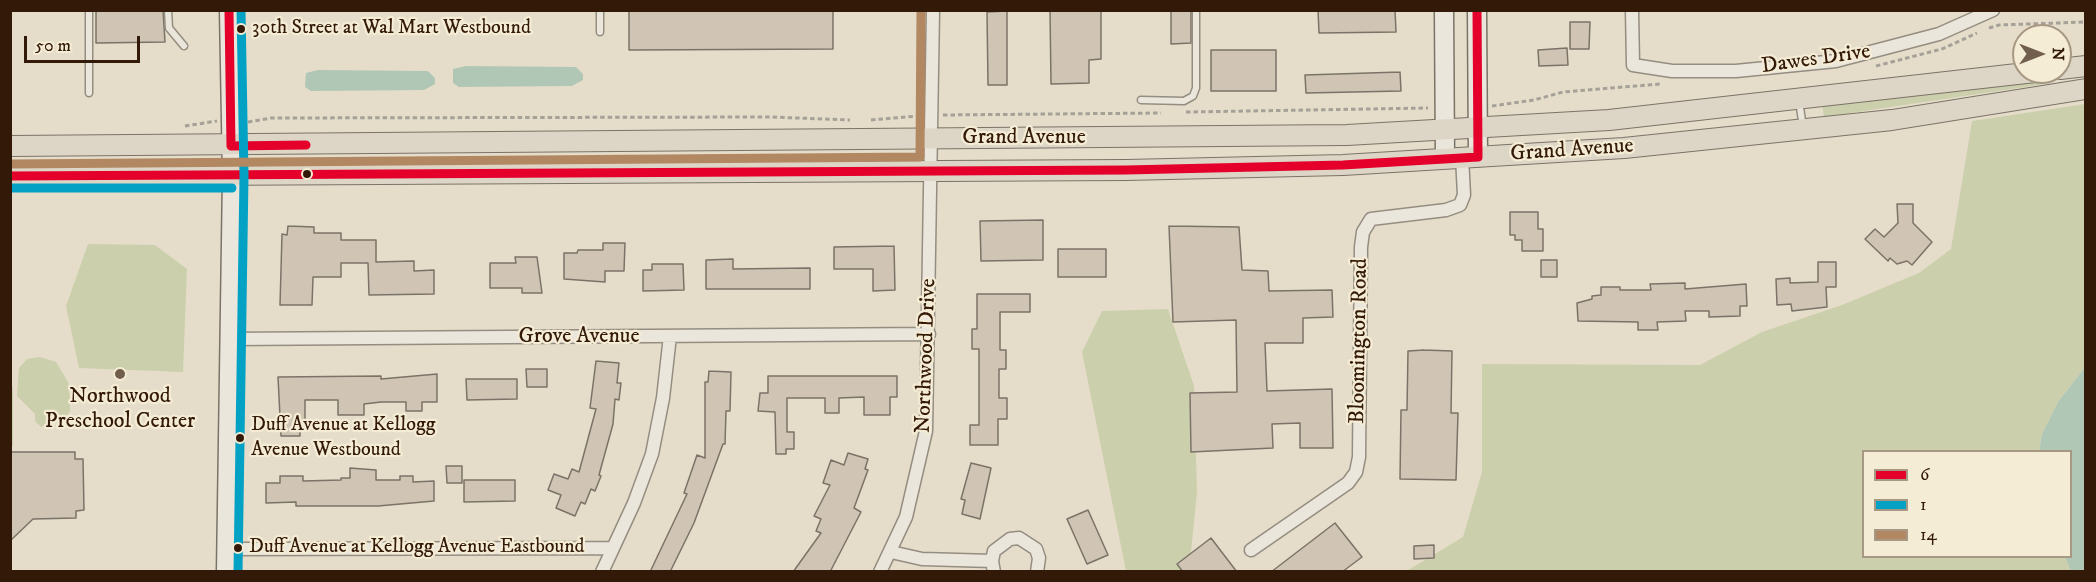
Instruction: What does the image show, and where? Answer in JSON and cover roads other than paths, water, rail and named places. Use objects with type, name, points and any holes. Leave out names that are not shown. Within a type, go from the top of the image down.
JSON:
[{"type":"main road","name":"Grand Avenue","points":[[10,146],[1242,137],[1444,130],[1610,120],[2012,75]]},
{"type":"main road","name":"Grand Avenue","points":[[10,176],[1149,169],[1343,165],[1611,149],[1892,120],[2085,89]]},
{"type":"street","points":[[226,572],[232,176],[228,10]]},
{"type":"street","name":"Northwood Drive","points":[[880,572],[906,517],[926,430],[933,10]]},
{"type":"street","name":"Bloomington Road","points":[[1251,550],[1348,483],[1356,472],[1359,457],[1363,232],[1371,219],[1446,210],[1460,205],[1464,195],[1462,158],[1444,130],[1444,10]]},
{"type":"street","name":"Bloomington Road","points":[[1462,158],[1478,128],[1477,10]]},
{"type":"street","name":"Dawes Drive","points":[[1632,10],[1633,65],[1672,71],[1736,71],[1836,61],[1939,34],[1993,10]]},
{"type":"street","name":"Grove Avenue","points":[[229,339],[929,334]]},
{"type":"street","points":[[602,572],[611,548],[634,503],[652,454],[663,398],[670,336]]},
{"type":"street","points":[[891,552],[922,559],[993,566],[1001,543],[1019,538],[1036,549],[1039,558],[1037,572]]},
{"type":"street","points":[[226,549],[611,548]]},
{"type":"lane","points":[[89,10],[89,93]]},
{"type":"lane","points":[[168,10],[169,28],[184,46]]},
{"type":"lane","points":[[600,10],[600,32]]},
{"type":"lane","points":[[1141,100],[1184,101],[1193,96],[1196,88],[1196,10]]},
{"type":"lane","points":[[1799,98],[1803,129]]},
{"type":"place","name":"30th Street at Wal Mart Westbound","points":[[241,29]]},
{"type":"place","name":"Northwood Preschool Center","points":[[120,374]]},
{"type":"place","name":"Duff Avenue at Kellogg Avenue Westbound","points":[[240,438]]},
{"type":"place","name":"Duff Avenue at Kellogg Avenue Eastbound","points":[[238,548]]}]
